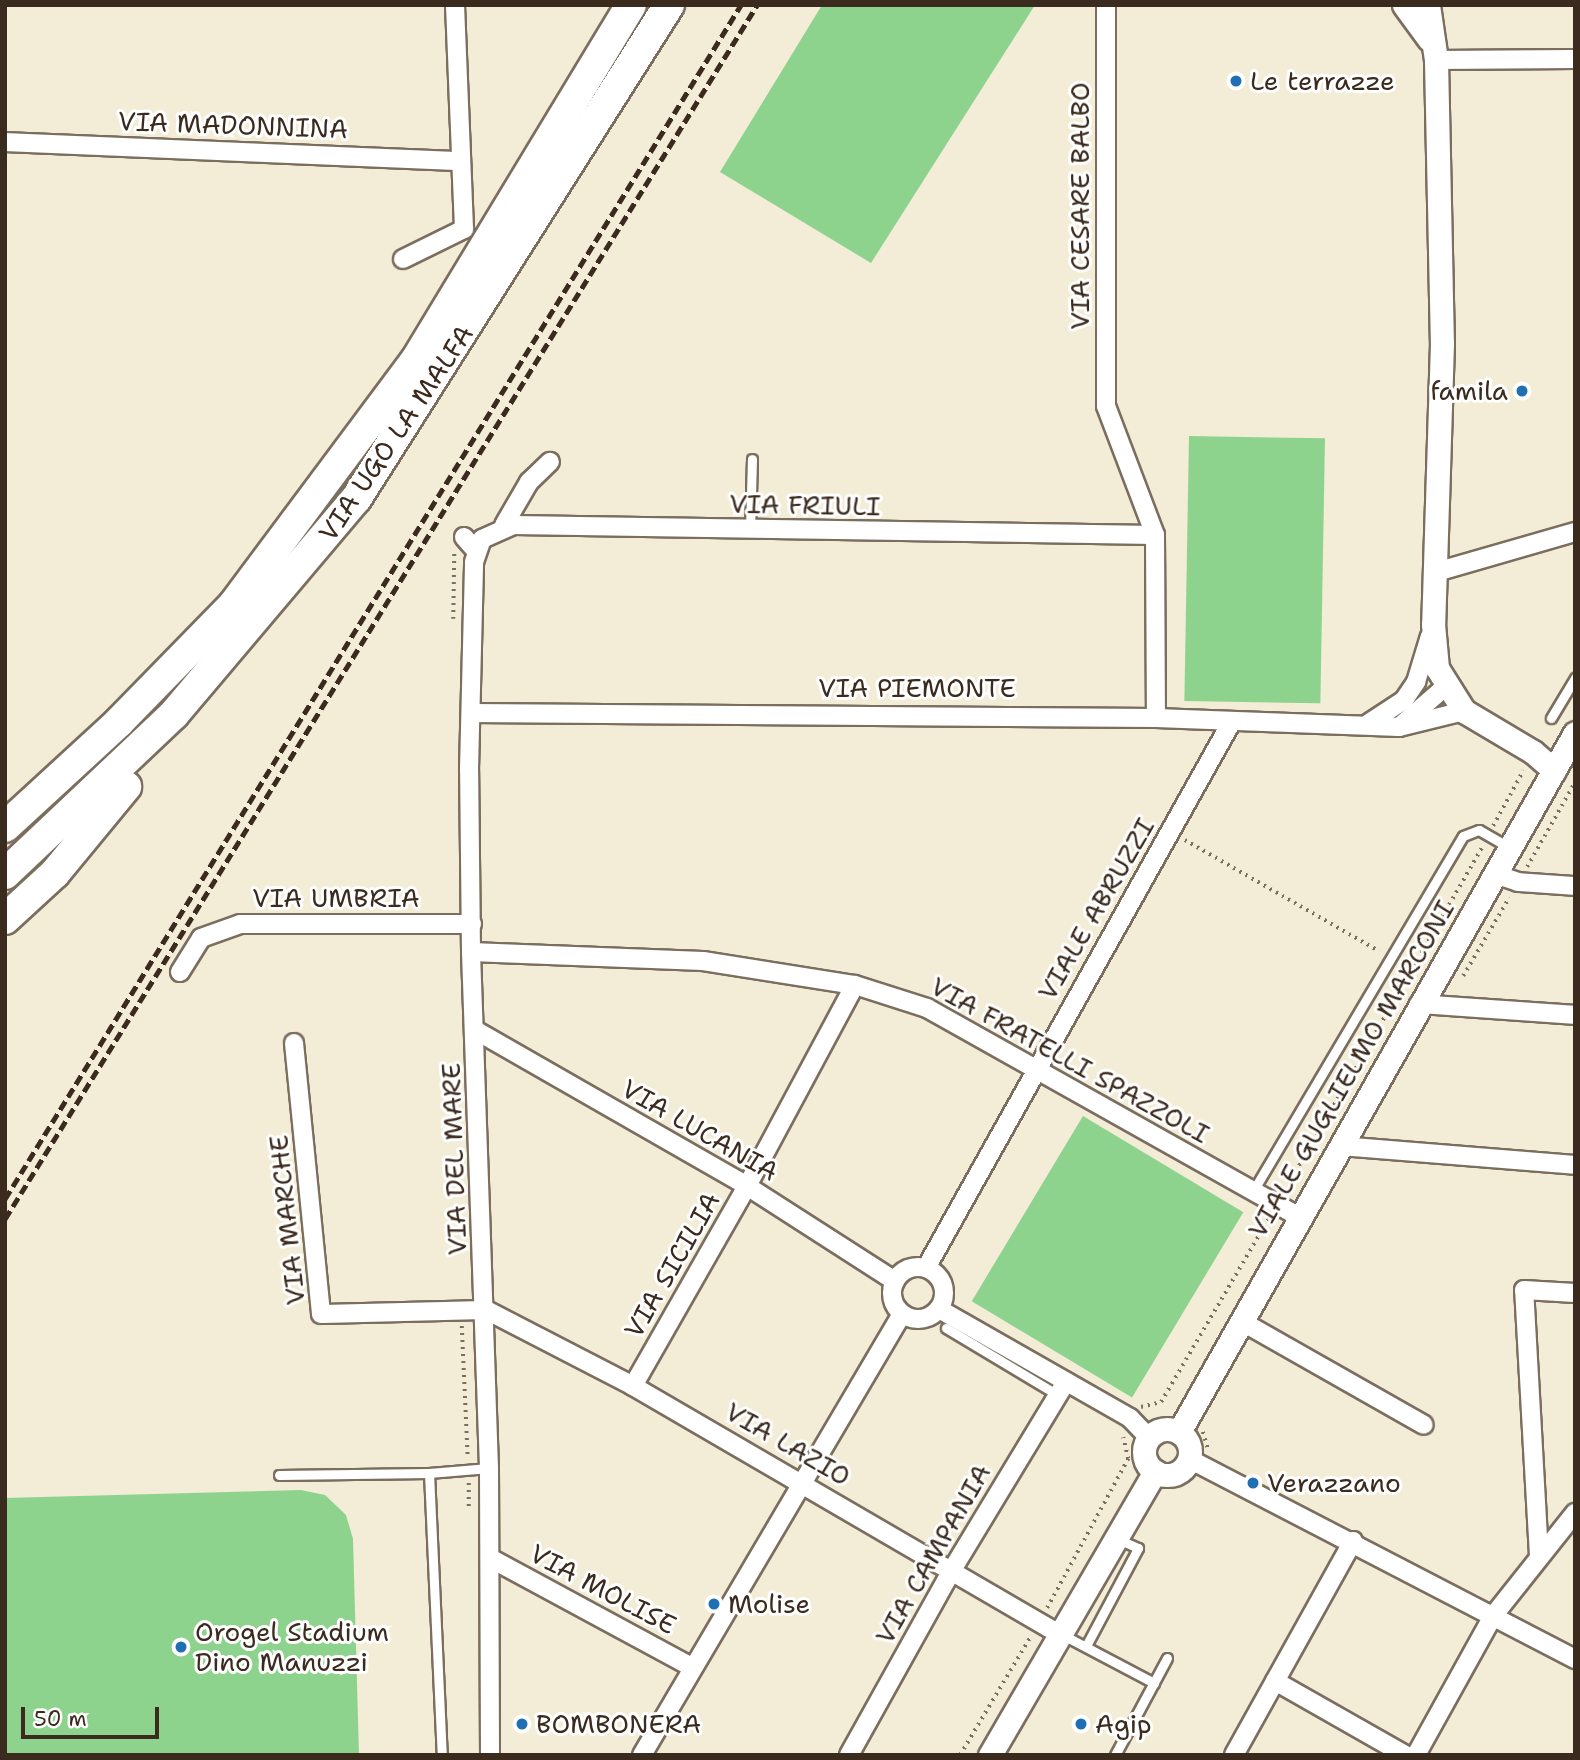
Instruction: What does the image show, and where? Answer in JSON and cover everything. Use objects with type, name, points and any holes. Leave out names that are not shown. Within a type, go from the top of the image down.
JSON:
[{"type":"highway","name":"VIA UGO LA MALFA","points":[[5,827],[118,722],[243,593],[416,360],[631,5]]},
{"type":"highway","name":"VIA UGO LA MALFA","points":[[5,874],[87,802],[174,714],[356,499],[669,5]]},
{"type":"highway","points":[[5,919],[55,873],[135,776],[174,714]]},
{"type":"highway","points":[[5,885],[87,802]]},
{"type":"main road","points":[[1404,5],[1434,53]]},
{"type":"main road","points":[[1428,5],[1434,53],[1442,343],[1433,624],[1437,668],[1445,687],[1470,716],[1533,752],[1554,770]]},
{"type":"main road","name":"VIALE GUGLIELMO MARCONI","points":[[1179,1433],[1419,1004],[1575,733]]},
{"type":"main road","points":[[1163,1429],[1179,1433],[1188,1444],[1189,1459],[1178,1473],[1155,1472],[1143,1452],[1149,1438],[1163,1429]]},
{"type":"main road","points":[[990,1755],[1049,1628],[1115,1537],[1155,1472]]},
{"type":"street","points":[[403,259],[464,229],[455,5]]},
{"type":"street","name":"VIA CESARE BALBO","points":[[1106,5],[1106,406],[1155,535]]},
{"type":"street","points":[[1434,53],[1575,59]]},
{"type":"street","name":"VIA MADONNINA","points":[[5,142],[460,161]]},
{"type":"street","points":[[475,556],[482,539],[504,525],[528,482],[550,462]]},
{"type":"street","name":"VIA FRIULI","points":[[504,525],[1155,535]]},
{"type":"street","points":[[1436,572],[1575,532]]},
{"type":"street","points":[[1155,535],[1156,718]]},
{"type":"street","points":[[464,537],[475,556]]},
{"type":"street","name":"VIA DEL MARE","points":[[475,556],[471,713],[471,953],[486,1310],[490,1755]]},
{"type":"street","points":[[1362,726],[1404,700],[1424,659],[1433,624]]},
{"type":"street","points":[[1399,727],[1445,687]]},
{"type":"street","name":"VIA PIEMONTE","points":[[471,713],[1156,718],[1231,723],[1399,727],[1470,716]]},
{"type":"street","name":"VIALE ABRUZZI","points":[[926,1269],[1036,1066],[1231,723]]},
{"type":"street","points":[[1494,874],[1518,882],[1575,886]]},
{"type":"street","name":"VIA UMBRIA","points":[[180,972],[201,938],[240,924],[472,924]]},
{"type":"street","name":"VIA FRATELLI SPAZZOLI","points":[[471,953],[703,961],[855,985],[927,1008],[1036,1066],[1299,1217]]},
{"type":"street","name":"VIA SICILIA","points":[[633,1386],[747,1186],[855,985]]},
{"type":"street","points":[[1419,1004],[1575,1015]]},
{"type":"street","name":"VIA LUCANIA","points":[[475,1030],[747,1186],[895,1281]]},
{"type":"street","name":"VIA MARCHE","points":[[294,1043],[321,1314],[486,1310]]},
{"type":"street","points":[[1340,1146],[1575,1165]]},
{"type":"street","points":[[908,1269],[926,1269],[942,1285],[939,1308],[917,1320],[902,1314],[893,1302],[895,1281],[908,1269]]},
{"type":"street","points":[[1539,1556],[1524,1290],[1575,1293]]},
{"type":"street","points":[[939,1308],[1062,1389],[1130,1419],[1149,1438]]},
{"type":"street","name":"VIA LAZIO","points":[[486,1310],[633,1386],[1049,1628]]},
{"type":"street","points":[[642,1755],[800,1481],[902,1314]]},
{"type":"street","points":[[1241,1321],[1424,1425]]},
{"type":"street","name":"VIA CAMPANIA","points":[[849,1755],[952,1570],[1062,1389]]},
{"type":"street","points":[[1189,1459],[1353,1541],[1575,1659]]},
{"type":"street","points":[[1416,1755],[1493,1616],[1575,1513]]},
{"type":"street","points":[[1234,1755],[1353,1541]]},
{"type":"street","name":"VIA MOLISE","points":[[490,1558],[692,1667]]},
{"type":"street","points":[[1275,1681],[1405,1755]]},
{"type":"lane","points":[[750,530],[752,459]]},
{"type":"lane","points":[[1551,718],[1575,678]]},
{"type":"lane","points":[[1254,1191],[1394,959],[1463,836],[1479,830],[1509,848]]},
{"type":"lane","points":[[946,1328],[1062,1389]]},
{"type":"lane","points":[[279,1475],[429,1473],[489,1468]]},
{"type":"lane","points":[[429,1473],[442,1755]]},
{"type":"lane","points":[[1086,1646],[1138,1548],[1115,1537]]},
{"type":"lane","points":[[1049,1628],[1154,1683]]},
{"type":"lane","points":[[1115,1755],[1167,1658]]},
{"type":"path","points":[[960,1755],[1049,1628],[1128,1459],[1121,1433],[1136,1408],[1161,1402],[1489,834],[1533,752]]},
{"type":"path","points":[[1171,832],[1394,959]]},
{"type":"green space","points":[[822,5],[1035,5],[871,263],[720,172]]},
{"type":"green space","points":[[1189,436],[1325,438],[1320,703],[1184,701]]},
{"type":"green space","points":[[1083,1116],[1243,1212],[1132,1397],[972,1301]]},
{"type":"green space","name":"Orogel Stadium Dino Manuzzi","points":[[301,1490],[325,1495],[346,1515],[353,1539],[359,1755],[5,1755],[5,1498]]},
{"type":"railway","points":[[5,1199],[741,5]]},
{"type":"railway","points":[[5,1219],[757,5]]},
{"type":"place","name":"Le terrazze","points":[[1236,81]]},
{"type":"place","name":"famila","points":[[1522,391]]},
{"type":"place","name":"Verazzano","points":[[1253,1483]]},
{"type":"place","name":"Molise","points":[[714,1604]]},
{"type":"place","name":"Orogel Stadium Dino Manuzzi","points":[[181,1647]]},
{"type":"place","name":"BOMBONERA","points":[[522,1724]]},
{"type":"place","name":"Agip","points":[[1081,1724]]}]
